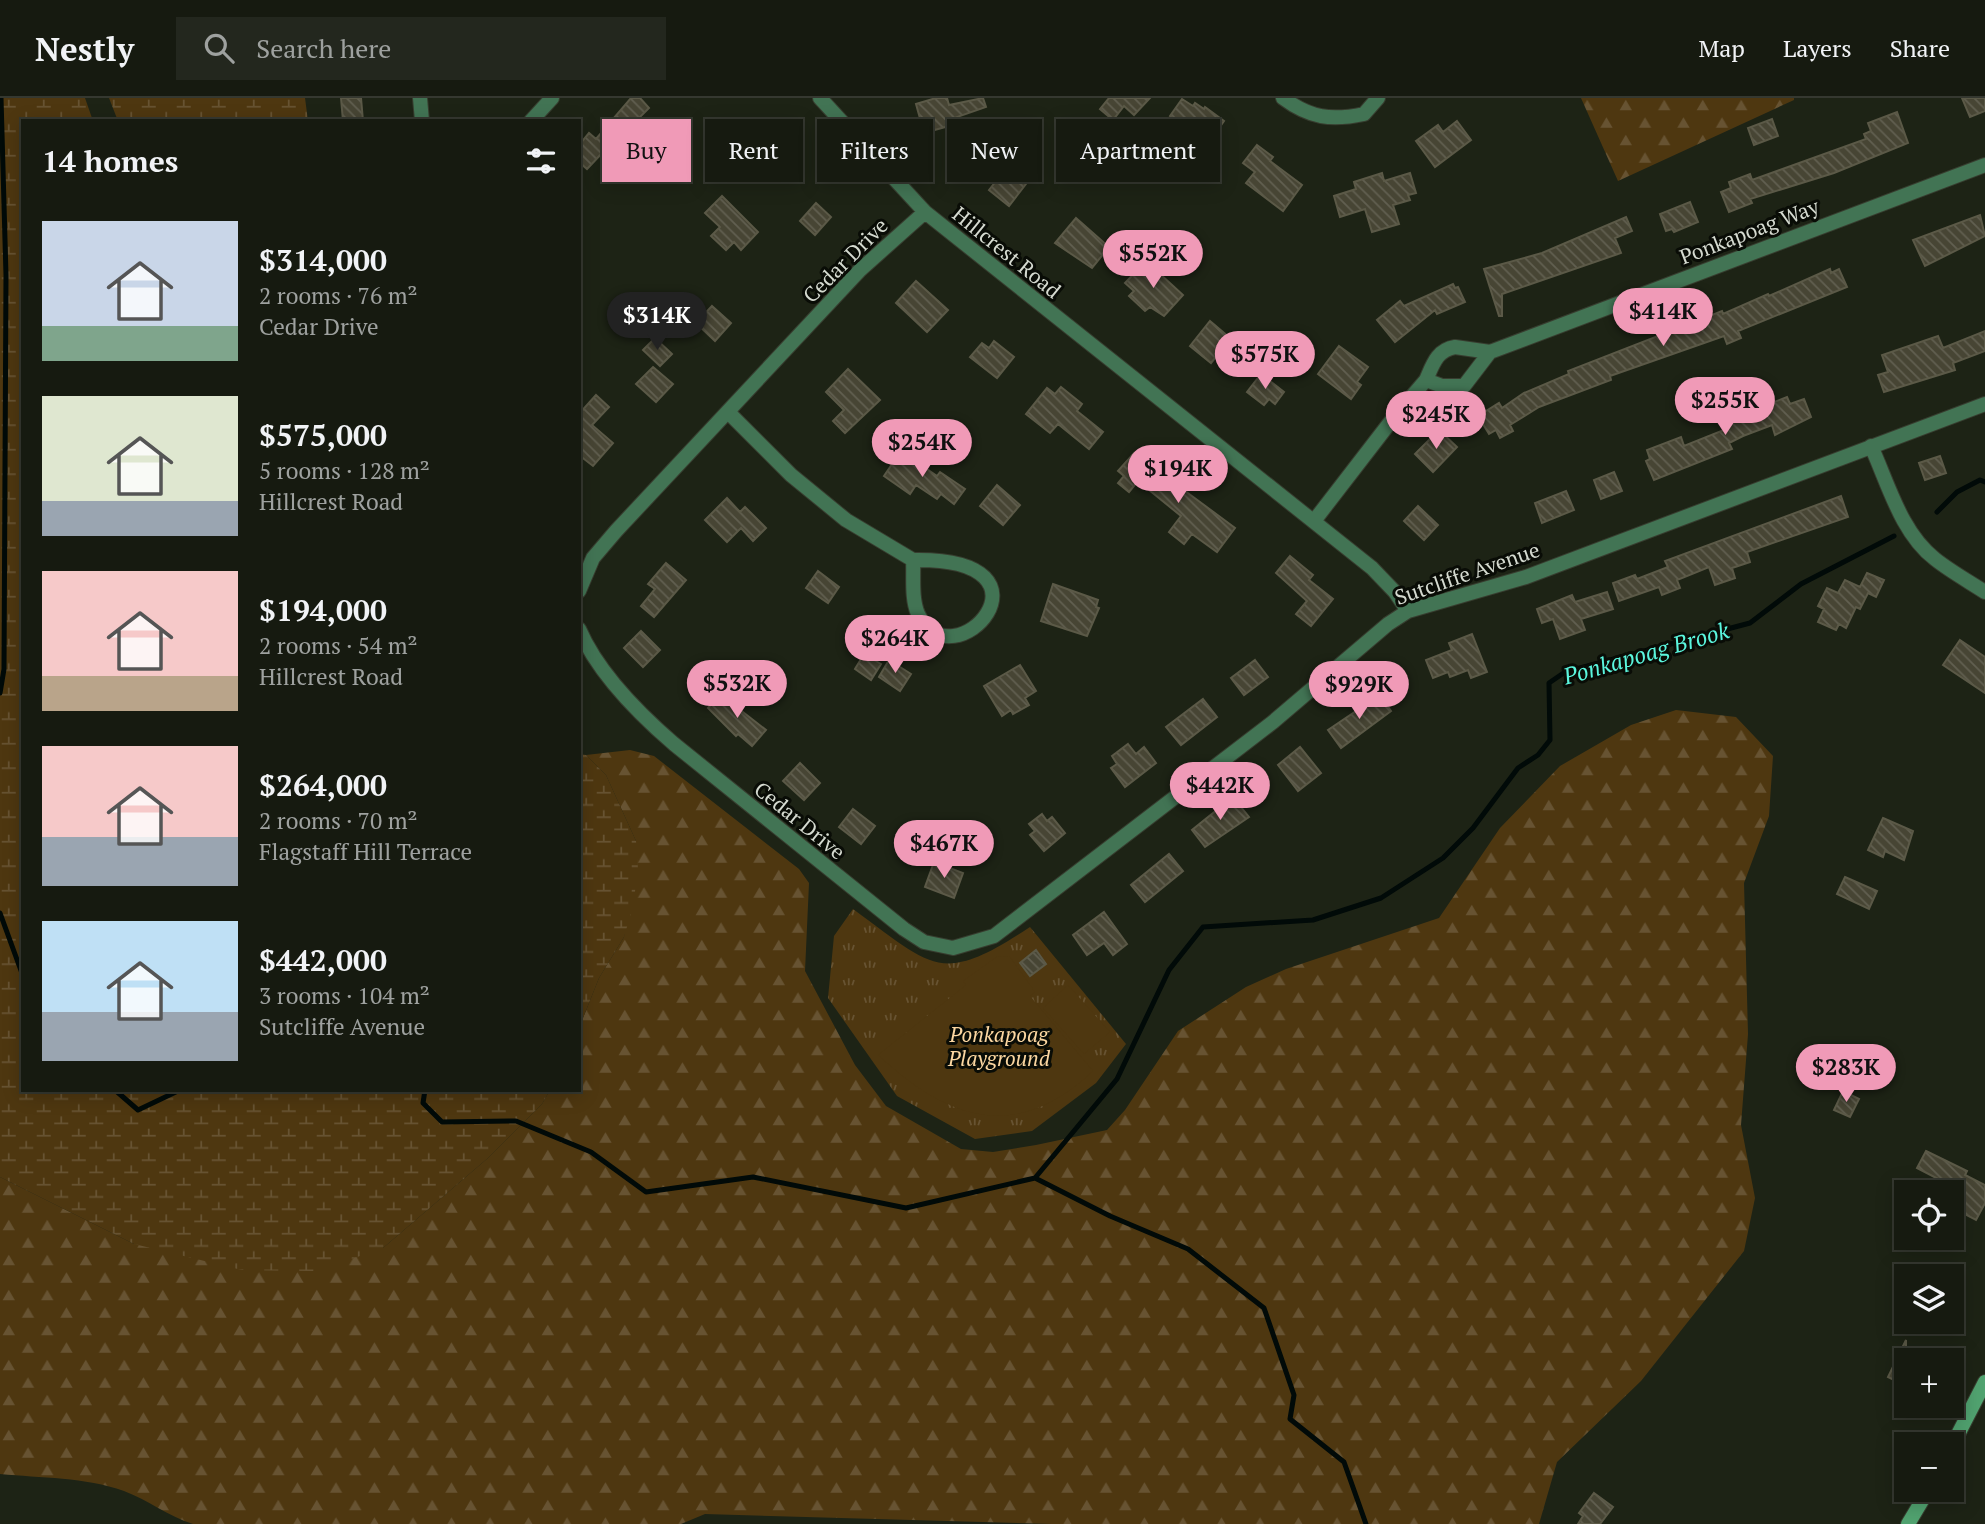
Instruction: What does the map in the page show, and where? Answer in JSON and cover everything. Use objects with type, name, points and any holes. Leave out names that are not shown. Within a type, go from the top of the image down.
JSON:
[{"type":"main road","points":[[1959,1432],[1985,1382]]},
{"type":"main road","points":[[1908,1524],[1921,1502]]},
{"type":"street","points":[[420,98],[422,119]]},
{"type":"street","points":[[533,119],[552,98]]},
{"type":"street","name":"Hillcrest Road","points":[[820,98],[925,212],[1049,314],[1148,388],[1371,568],[1395,592],[1408,611]]},
{"type":"street","points":[[1283,98],[1302,112],[1326,119],[1364,114],[1378,98]]},
{"type":"street","name":"Ponkapoag Way","points":[[1490,352],[1985,165]]},
{"type":"street","name":"Cedar Drive","points":[[581,586],[593,558],[616,531],[860,270],[925,212]]},
{"type":"street","points":[[1314,521],[1426,380],[1437,356],[1445,349],[1468,347],[1490,352],[1464,386],[1453,388],[1426,380]]},
{"type":"street","name":"Sutcliffe Avenue","points":[[1034,906],[1273,722],[1388,624],[1408,611],[1526,577],[1985,404]]},
{"type":"street","points":[[729,413],[791,475],[846,520],[913,560],[967,564],[983,574],[988,581],[991,603],[982,622],[974,629],[954,636],[932,629],[924,622],[915,602],[913,560]]},
{"type":"street","points":[[1871,446],[1908,528],[1921,546],[1934,558],[1985,592]]},
{"type":"street","name":"Cedar Drive","points":[[581,632],[602,667],[646,720],[913,936],[938,947],[967,947],[993,936],[1034,906]]},
{"type":"green space","points":[[0,98],[85,98],[92,119],[21,119],[21,1092],[549,1092],[542,1104],[488,1158],[383,1248],[317,1271],[242,1270],[134,1244],[0,1177]]},
{"type":"green space","points":[[109,98],[305,98],[308,119],[117,119]]},
{"type":"green space","points":[[1581,98],[1794,98],[1794,100],[1618,181]]},
{"type":"green space","points":[[1676,710],[1736,717],[1773,756],[1769,816],[1744,883],[1748,1034],[1741,1125],[1755,1198],[1744,1251],[1641,1381],[1557,1462],[1539,1524],[1052,1524],[705,1514],[681,1524],[193,1524],[109,1486],[0,1474],[0,1177],[134,1244],[383,1248],[488,1158],[542,1104],[549,1092],[581,1092],[581,1023],[599,978],[624,937],[636,841],[606,775],[586,755],[630,750],[654,756],[799,869],[809,883],[805,971],[855,1065],[886,1106],[961,1149],[993,1152],[1107,1130],[1125,1110],[1178,1031],[1246,987],[1286,969],[1439,918],[1500,828],[1560,766],[1631,725]]},
{"type":"green space","points":[[581,754],[586,755],[606,775],[636,841],[638,869],[633,906],[624,937],[599,978],[581,1023]]},
{"type":"green space","name":"Ponkapoag Playground","points":[[853,909],[902,945],[920,956],[938,962],[956,963],[976,958],[1030,927],[1126,1044],[1096,1083],[1032,1131],[975,1139],[897,1096],[828,998],[834,936]]},
{"type":"green space","points":[[998,956],[1010,957],[1035,992],[1030,996],[1093,1071],[1065,1094],[1037,1108],[1010,1115],[984,1115],[957,1108],[931,1095],[878,1055],[966,985],[963,981]]},
{"type":"green space","points":[[1068,985],[1110,1032],[1084,1054],[1043,1008]]},
{"type":"building","points":[[341,98],[361,98],[363,119],[343,119]]},
{"type":"building","points":[[631,98],[640,98],[649,108],[638,119],[613,119]]},
{"type":"building","points":[[936,98],[947,98],[949,105],[983,98],[986,107],[954,119],[947,119],[947,127],[933,130],[933,119],[920,119],[916,104]]},
{"type":"building","points":[[1109,98],[1150,98],[1134,115],[1124,106],[1112,119],[1100,109]]},
{"type":"building","points":[[1962,98],[1985,98],[1985,111],[1970,117]]},
{"type":"building","points":[[1182,99],[1193,106],[1195,103],[1204,109],[1205,107],[1224,121],[1220,127],[1220,119],[1174,119],[1170,116]]},
{"type":"building","points":[[1897,112],[1908,143],[1834,173],[1750,199],[1752,203],[1729,212],[1721,192],[1731,188],[1729,182],[1750,174],[1752,180],[1866,139],[1864,134],[1871,131],[1868,123]]},
{"type":"building","points":[[1772,119],[1778,136],[1754,145],[1748,128]]},
{"type":"building","points":[[1457,121],[1471,140],[1435,167],[1416,141],[1438,125],[1443,132]]},
{"type":"building","points":[[602,132],[602,153],[587,169],[581,164],[581,143],[589,133],[596,139]]},
{"type":"building","points":[[1257,145],[1273,157],[1270,161],[1302,185],[1283,211],[1246,183],[1255,172],[1243,163]]},
{"type":"building","points":[[1382,173],[1384,181],[1410,173],[1416,193],[1408,195],[1410,200],[1393,205],[1399,224],[1372,232],[1365,209],[1340,217],[1334,196],[1356,189],[1354,182]]},
{"type":"building","points":[[995,182],[1026,184],[1009,206],[989,190]]},
{"type":"building","points":[[722,196],[758,232],[741,250],[734,242],[726,250],[711,236],[720,227],[705,213]]},
{"type":"building","points":[[1690,202],[1698,222],[1674,232],[1672,229],[1666,231],[1660,214]]},
{"type":"building","points":[[816,203],[831,217],[815,235],[800,221]]},
{"type":"building","points":[[1980,215],[1985,236],[1925,266],[1913,240]]},
{"type":"building","points":[[1626,217],[1632,231],[1615,238],[1621,253],[1502,294],[1502,316],[1499,316],[1484,269],[1542,253]]},
{"type":"building","points":[[1076,218],[1109,247],[1092,268],[1055,243]]},
{"type":"building","points":[[1146,261],[1183,295],[1164,316],[1150,307],[1145,311],[1129,296],[1134,291],[1125,283]]},
{"type":"building","points":[[1830,269],[1831,273],[1839,269],[1847,287],[1738,331],[1741,338],[1727,344],[1724,336],[1610,376],[1611,380],[1539,407],[1510,425],[1513,431],[1500,438],[1496,430],[1489,434],[1478,416],[1499,403],[1502,408],[1524,393],[1569,374],[1568,371],[1722,311],[1723,314]]},
{"type":"building","points":[[916,281],[948,310],[927,332],[896,303]]},
{"type":"building","points":[[1453,284],[1455,288],[1458,287],[1465,302],[1437,314],[1435,310],[1395,342],[1377,320],[1400,301],[1404,306]]},
{"type":"building","points":[[712,306],[731,323],[715,341],[696,323]]},
{"type":"building","points":[[1210,321],[1242,348],[1231,361],[1220,352],[1211,363],[1190,346]]},
{"type":"building","points":[[1985,331],[1985,351],[1953,363],[1955,370],[1884,392],[1878,375],[1888,372],[1882,355],[1938,336],[1943,348]]},
{"type":"building","points":[[655,338],[672,354],[660,366],[643,350]]},
{"type":"building","points":[[994,341],[1014,357],[997,378],[970,357],[982,343],[989,348]]},
{"type":"building","points":[[1339,346],[1368,367],[1357,382],[1361,385],[1351,399],[1318,374]]},
{"type":"building","points":[[653,367],[673,384],[656,402],[636,384]]},
{"type":"building","points":[[848,369],[880,400],[845,433],[833,421],[844,410],[826,392]]},
{"type":"building","points":[[1261,374],[1284,392],[1275,404],[1269,399],[1264,405],[1247,392]]},
{"type":"building","points":[[1061,387],[1082,404],[1077,411],[1103,432],[1089,449],[1058,424],[1050,433],[1026,414],[1047,388],[1055,394]]},
{"type":"building","points":[[596,395],[609,407],[592,425],[613,443],[593,466],[581,457],[581,412]]},
{"type":"building","points":[[1787,397],[1790,404],[1804,399],[1811,417],[1775,435],[1772,425],[1743,436],[1729,443],[1732,449],[1654,480],[1646,461],[1650,459],[1647,450],[1681,437],[1684,446],[1729,428],[1727,423]]},
{"type":"building","points":[[1439,430],[1457,447],[1433,472],[1415,454]]},
{"type":"building","points":[[901,451],[937,476],[940,472],[965,489],[954,504],[941,494],[937,499],[916,485],[910,494],[884,476]]},
{"type":"building","points":[[1134,453],[1235,528],[1217,552],[1192,534],[1184,544],[1169,532],[1181,516],[1138,481],[1129,492],[1118,483],[1124,476],[1118,471]]},
{"type":"building","points":[[1940,456],[1946,473],[1925,480],[1919,463]]},
{"type":"building","points":[[1614,472],[1622,491],[1601,499],[1594,480]]},
{"type":"building","points":[[997,485],[1020,505],[1003,525],[980,506]]},
{"type":"building","points":[[1566,491],[1574,510],[1542,523],[1535,503]]},
{"type":"building","points":[[1841,496],[1848,517],[1747,552],[1750,562],[1732,568],[1735,578],[1715,585],[1709,567],[1677,580],[1680,588],[1662,595],[1659,587],[1619,601],[1613,583],[1635,575],[1637,579],[1668,567],[1665,561]]},
{"type":"building","points":[[727,498],[740,512],[745,507],[766,528],[753,541],[741,528],[727,542],[705,520]]},
{"type":"building","points":[[1418,506],[1438,525],[1424,540],[1404,521]]},
{"type":"building","points":[[1290,556],[1313,575],[1309,580],[1333,599],[1311,626],[1296,614],[1307,601],[1276,573]]},
{"type":"building","points":[[666,563],[686,580],[654,617],[641,606],[655,589],[648,584]]},
{"type":"building","points":[[818,571],[839,587],[828,603],[806,588]]},
{"type":"building","points":[[1867,573],[1884,580],[1876,597],[1868,593],[1860,609],[1856,607],[1846,628],[1839,624],[1836,630],[1818,622],[1824,609],[1818,606],[1827,588],[1838,593],[1845,580],[1860,587]]},
{"type":"building","points":[[1053,584],[1098,600],[1096,607],[1099,608],[1087,636],[1041,621]]},
{"type":"building","points":[[1607,592],[1613,609],[1581,619],[1585,630],[1560,639],[1553,619],[1542,623],[1537,609],[1572,595],[1575,602]]},
{"type":"building","points":[[641,631],[660,650],[643,667],[624,648]]},
{"type":"building","points":[[1472,634],[1487,672],[1471,678],[1468,670],[1450,677],[1448,672],[1433,678],[1426,660],[1452,650],[1449,643]]},
{"type":"building","points":[[1960,640],[1985,657],[1985,693],[1943,665]]},
{"type":"building","points":[[864,654],[881,664],[871,680],[855,669]]},
{"type":"building","points":[[889,660],[911,674],[900,691],[879,677]]},
{"type":"building","points":[[1255,660],[1268,677],[1244,695],[1231,678]]},
{"type":"building","points":[[1020,665],[1036,691],[1025,698],[1029,705],[1013,714],[1011,710],[1002,716],[984,686]]},
{"type":"building","points":[[720,694],[766,730],[752,746],[738,734],[736,736],[708,708]]},
{"type":"building","points":[[1380,695],[1391,711],[1341,748],[1328,730]]},
{"type":"building","points":[[1203,699],[1217,717],[1181,745],[1166,727]]},
{"type":"building","points":[[1128,744],[1136,754],[1144,747],[1156,763],[1125,787],[1111,768],[1117,764],[1112,756]]},
{"type":"building","points":[[1300,747],[1321,773],[1298,791],[1278,765]]},
{"type":"building","points":[[800,763],[820,783],[804,800],[783,781]]},
{"type":"building","points":[[1233,797],[1249,817],[1205,847],[1192,830]]},
{"type":"building","points":[[853,809],[875,826],[861,844],[839,827]]},
{"type":"building","points":[[1042,814],[1047,821],[1052,817],[1065,833],[1044,851],[1030,835],[1035,831],[1029,824]]},
{"type":"building","points":[[1883,818],[1913,831],[1904,860],[1885,851],[1883,857],[1868,850]]},
{"type":"building","points":[[1169,854],[1183,871],[1145,902],[1131,885]]},
{"type":"building","points":[[934,862],[963,873],[954,898],[925,887]]},
{"type":"building","points":[[1845,877],[1877,891],[1869,909],[1837,894]]},
{"type":"building","points":[[1104,912],[1127,944],[1113,955],[1104,943],[1087,955],[1073,935]]},
{"type":"building","points":[[1036,950],[1046,964],[1030,976],[1020,963]]},
{"type":"building","points":[[1843,1091],[1859,1099],[1850,1117],[1834,1110]]},
{"type":"building","points":[[1926,1151],[1967,1171],[1965,1175],[1985,1185],[1985,1203],[1976,1220],[1964,1214],[1964,1180],[1940,1180],[1917,1168]]},
{"type":"building","points":[[1894,1365],[1894,1380],[1888,1377]]},
{"type":"building","points":[[1594,1493],[1613,1507],[1600,1524],[1578,1524],[1583,1516],[1579,1513]]},
{"type":"waterway","name":"Ponkapoag Brook","points":[[0,693],[4,669],[6,275],[1,98]]},
{"type":"waterway","name":"Ponkapoag Brook","points":[[1937,512],[1957,492],[1980,480],[1985,482]]},
{"type":"waterway","name":"Ponkapoag Brook","points":[[425,1092],[423,1103],[442,1122],[516,1121],[591,1152],[646,1192],[753,1177],[906,1208],[1035,1178],[1117,1079],[1169,970],[1203,927],[1313,920],[1381,898],[1443,858],[1473,828],[1518,768],[1538,755],[1550,740],[1549,683],[1565,672],[1750,623],[1801,584],[1894,536]]},
{"type":"waterway","name":"Ponkapoag Brook","points":[[0,913],[21,971]]},
{"type":"waterway","name":"Ponkapoag Brook","points":[[117,1092],[138,1110],[176,1092]]},
{"type":"waterway","points":[[1035,1178],[1110,1216],[1188,1249],[1264,1308],[1294,1395],[1290,1419],[1344,1462],[1366,1524]]}]
